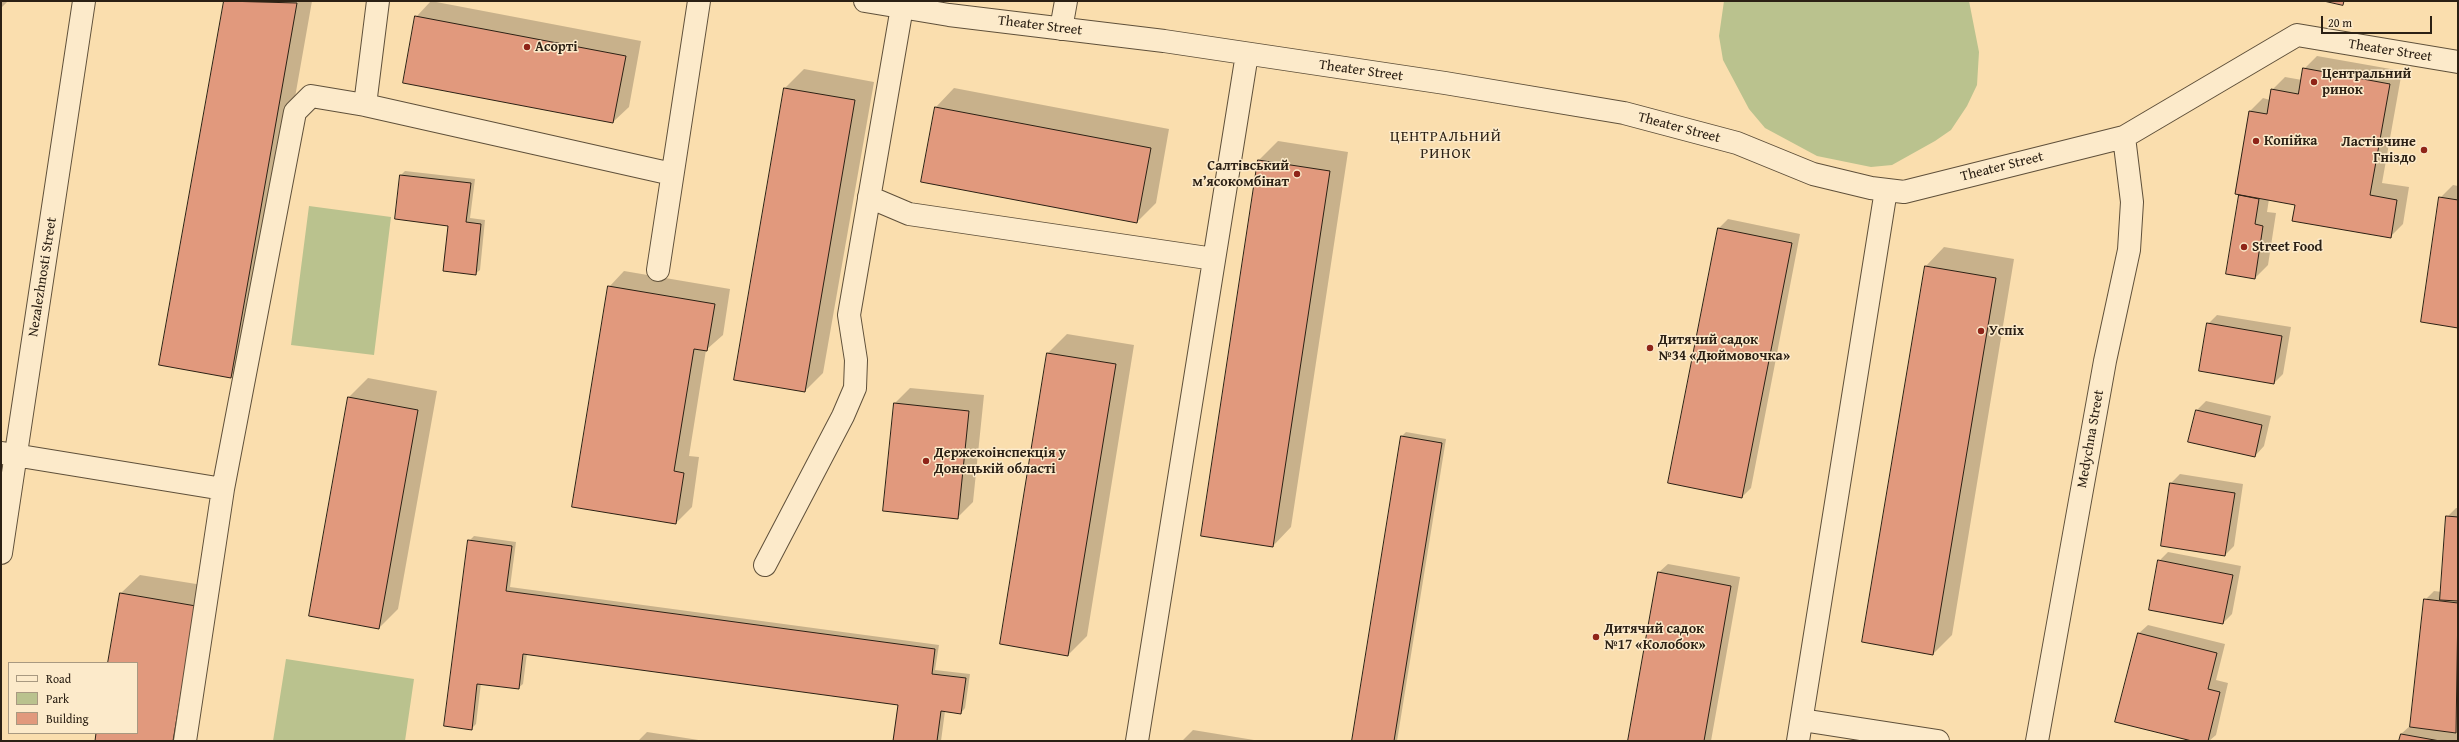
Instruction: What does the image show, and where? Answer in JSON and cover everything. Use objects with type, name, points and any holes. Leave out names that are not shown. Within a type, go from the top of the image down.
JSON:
[{"type":"street","name":"Nezalezhnosti Street","points":[[1,553],[8,454],[84,1]]},
{"type":"street","points":[[365,105],[378,1]]},
{"type":"street","points":[[658,270],[699,1]]},
{"type":"street","name":"Theater Street","points":[[865,1],[1445,83],[1624,113],[1737,143],[1813,174],[1886,190],[1904,192],[2124,137],[2297,35],[2458,62]]},
{"type":"street","points":[[1061,29],[1066,1]]},
{"type":"street","points":[[765,565],[843,416],[855,388],[856,360],[849,315],[902,7]]},
{"type":"street","points":[[1137,741],[1247,54]]},
{"type":"street","points":[[185,741],[223,489],[294,112],[311,96],[365,105],[672,174]]},
{"type":"street","name":"Medychna Street","points":[[2037,741],[2105,361],[2129,250],[2132,202],[2124,137]]},
{"type":"street","points":[[1798,741],[1886,190]]},
{"type":"street","points":[[869,197],[909,214],[1214,259]]},
{"type":"street","points":[[8,454],[223,489]]},
{"type":"street","points":[[1802,720],[1938,741]]},
{"type":"green space","points":[[1724,1],[1969,1],[1979,52],[1977,85],[1967,106],[1951,130],[1935,141],[1892,165],[1871,167],[1817,156],[1765,128],[1749,109],[1723,60],[1719,36]]},
{"type":"green space","points":[[309,206],[391,217],[374,355],[291,345]]},
{"type":"green space","points":[[286,659],[414,679],[405,741],[273,741]]},
{"type":"building","points":[[224,1],[297,3],[231,378],[159,365]]},
{"type":"building","points":[[2324,1],[2344,1],[2343,5]]},
{"type":"building","points":[[415,16],[626,56],[613,123],[403,83]]},
{"type":"building","points":[[2303,68],[2390,84],[2370,195],[2397,200],[2391,238],[2292,221],[2295,205],[2235,194],[2249,111],[2267,114],[2271,89],[2298,94]]},
{"type":"building","points":[[784,88],[855,100],[805,392],[734,380]]},
{"type":"building","points":[[935,107],[1151,148],[1137,223],[921,182]]},
{"type":"building","points":[[1258,160],[1330,171],[1273,547],[1201,536]]},
{"type":"building","points":[[400,175],[471,183],[466,222],[481,224],[476,275],[443,271],[448,226],[395,219]]},
{"type":"building","points":[[2239,195],[2259,199],[2255,224],[2263,226],[2255,279],[2226,274]]},
{"type":"building","points":[[2439,197],[2458,200],[2458,328],[2421,322]]},
{"type":"building","points":[[1718,228],[1792,243],[1742,498],[1668,483]]},
{"type":"building","points":[[1925,266],[1996,278],[1933,655],[1862,642]]},
{"type":"building","points":[[608,286],[715,304],[707,351],[694,349],[674,471],[684,473],[676,524],[572,507]]},
{"type":"building","points":[[2207,323],[2282,336],[2274,384],[2199,371]]},
{"type":"building","points":[[1047,353],[1116,364],[1068,656],[1000,644]]},
{"type":"building","points":[[348,397],[418,410],[379,629],[309,616]]},
{"type":"building","name":"Держекоінспекція у Донецькій області","points":[[894,403],[969,411],[958,519],[883,511]]},
{"type":"building","points":[[2196,410],[2262,425],[2255,457],[2188,442]]},
{"type":"building","points":[[1401,436],[1442,443],[1394,741],[1352,741]]},
{"type":"building","points":[[2170,483],[2235,493],[2225,556],[2161,546]]},
{"type":"building","points":[[2446,516],[2458,517],[2458,601],[2440,600]]},
{"type":"building","points":[[468,540],[512,546],[506,591],[935,649],[932,674],[966,678],[961,714],[941,711],[937,741],[893,741],[898,705],[523,654],[519,689],[477,684],[472,730],[444,726]]},
{"type":"building","points":[[2158,560],[2233,575],[2223,624],[2149,610]]},
{"type":"building","points":[[1658,572],[1731,586],[1704,741],[1628,741]]},
{"type":"building","points":[[120,593],[196,606],[173,741],[95,741],[96,734],[138,734],[138,662],[108,662]]},
{"type":"building","points":[[2424,599],[2458,603],[2456,733],[2410,727]]},
{"type":"building","points":[[2138,633],[2217,653],[2208,689],[2220,692],[2208,741],[2192,741],[2115,722]]},
{"type":"building","points":[[2401,734],[2440,741],[2399,741]]},
{"type":"place","name":"Асорті","points":[[527,47]]},
{"type":"place","name":"Центральний ринок","points":[[2314,82]]},
{"type":"place","name":"Копійка","points":[[2256,141]]},
{"type":"place","name":"Ластівчине Гніздо","points":[[2424,150]]},
{"type":"place","name":"Салтівський мʼясокомбінат","points":[[1297,174]]},
{"type":"place","name":"Street Food","points":[[2244,247]]},
{"type":"place","name":"Успіх","points":[[1981,331]]},
{"type":"place","name":"Дитячий садок №34 «Дюймовочка»","points":[[1650,348]]},
{"type":"place","name":"Держекоінспекція у Донецькій області","points":[[926,461]]},
{"type":"place","name":"Дитячий садок №17 «Колобок»","points":[[1596,637]]},
{"type":"district","name":"ЦЕНТРАЛЬНИЙ РИНОК","points":[[1446,146]]}]
